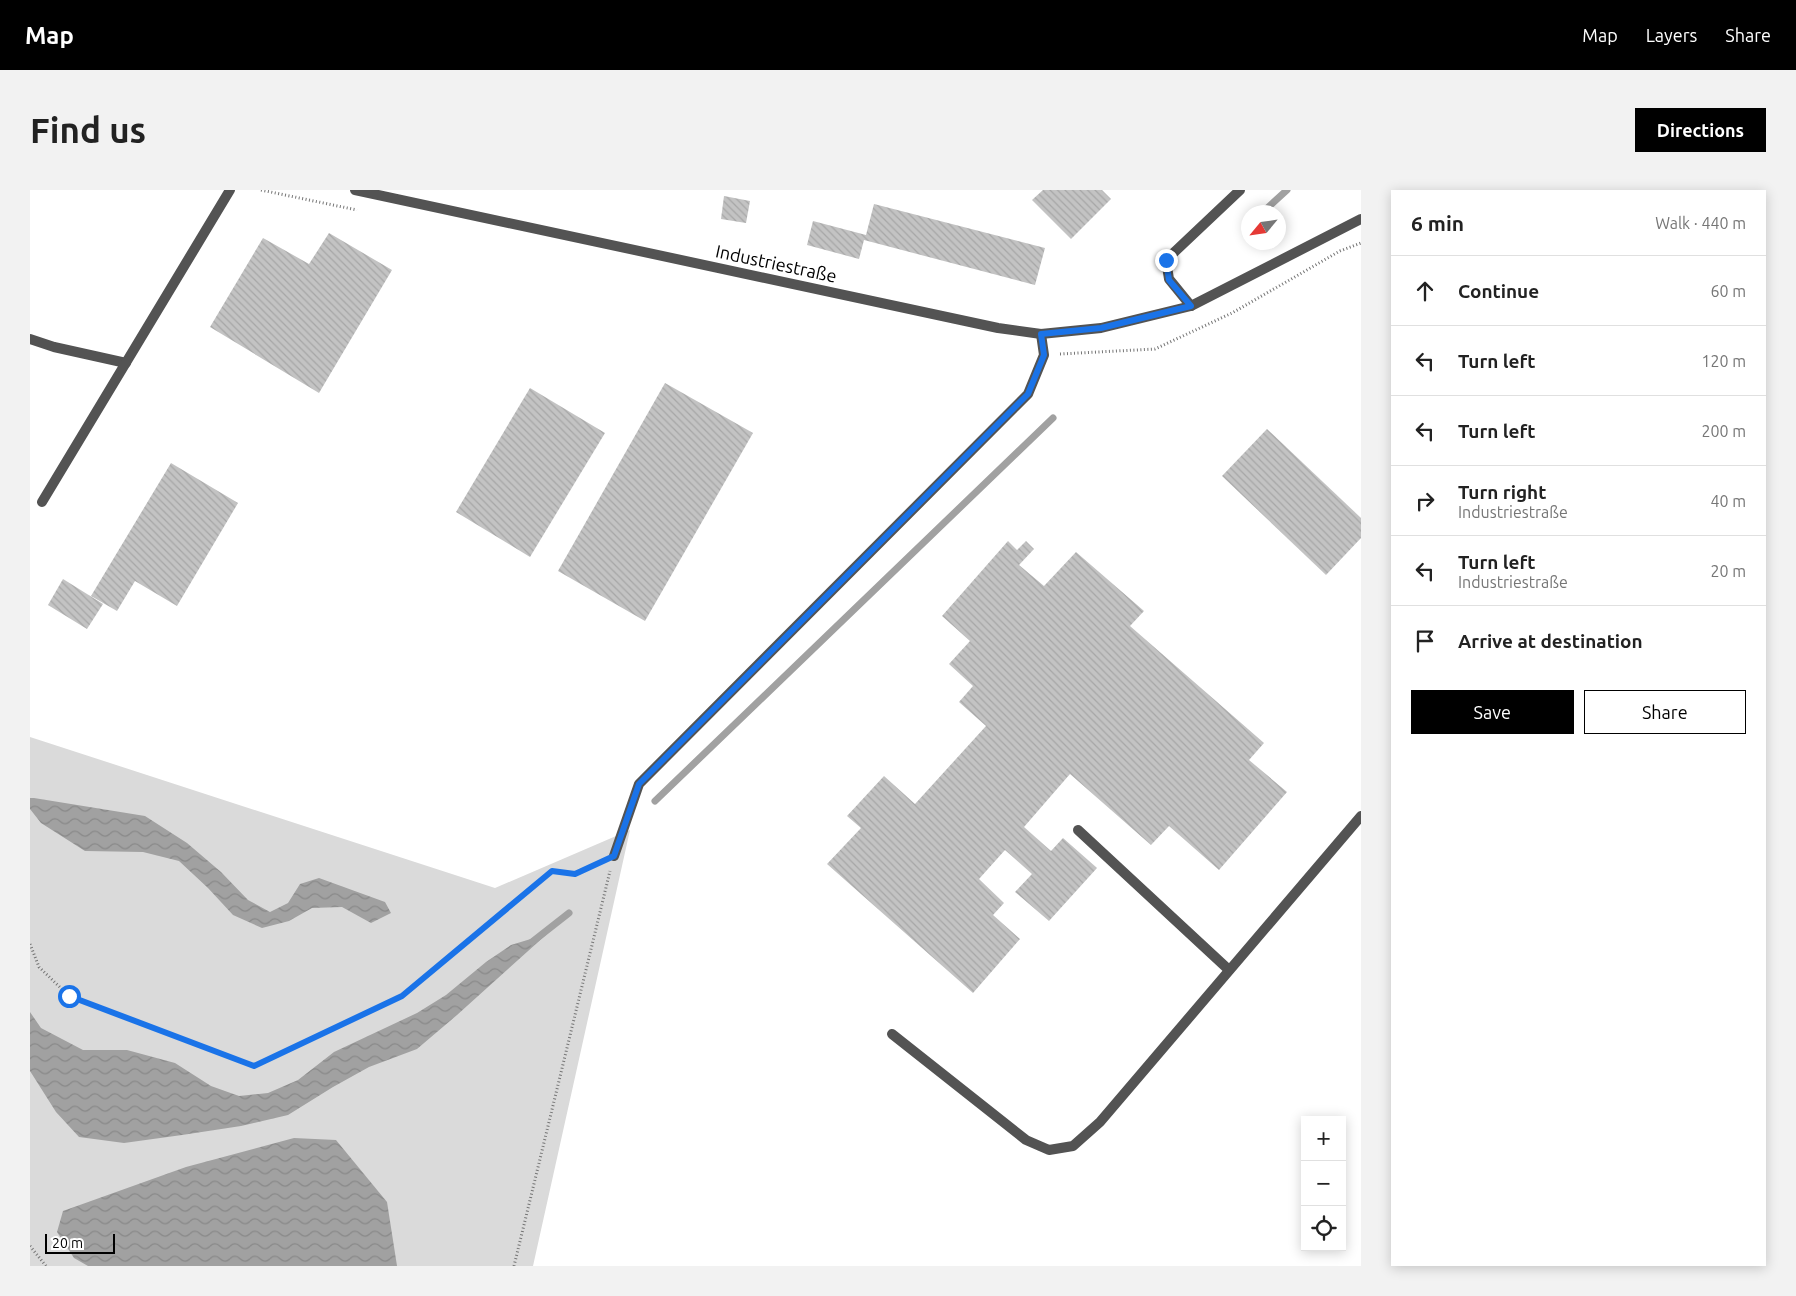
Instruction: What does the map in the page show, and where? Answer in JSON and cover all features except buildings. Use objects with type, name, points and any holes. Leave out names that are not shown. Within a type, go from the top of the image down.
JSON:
[{"type":"street","points":[[42,502],[230,190]]},
{"type":"street","name":"Industriestraße","points":[[355,190],[998,328],[1041,334],[1101,328],[1191,306],[1361,219]]},
{"type":"street","points":[[1191,306],[1169,280],[1166,260],[1240,190]]},
{"type":"street","points":[[614,856],[639,784],[1028,394],[1044,355],[1041,334]]},
{"type":"street","points":[[30,339],[54,347],[126,363]]},
{"type":"street","points":[[892,1034],[1026,1140],[1049,1150],[1073,1146],[1100,1122],[1361,816]]},
{"type":"street","points":[[1078,830],[1229,970]]},
{"type":"path","points":[[30,944],[39,967],[69,996],[254,1066],[402,996],[552,871],[575,874],[614,856]]},
{"type":"path","points":[[514,1266],[614,856]]},
{"type":"path","points":[[30,1246],[46,1266]]},
{"type":"shaded area","points":[[30,737],[495,888],[630,830],[533,1266],[30,1266]]},
{"type":"water","points":[[30,798],[145,816],[187,843],[221,872],[248,900],[270,912],[288,903],[300,884],[319,878],[385,902],[391,913],[371,923],[342,907],[312,908],[289,921],[262,928],[233,915],[179,861],[143,852],[85,851],[41,823],[30,809]]},
{"type":"water","points":[[547,934],[417,1049],[369,1067],[288,1115],[241,1126],[124,1143],[79,1137],[56,1112],[30,1071],[30,1012],[41,1028],[83,1050],[127,1050],[175,1063],[211,1086],[239,1096],[268,1093],[298,1080],[334,1052],[417,1013],[446,995],[486,962],[511,945]]},
{"type":"water","points":[[294,1138],[336,1140],[387,1202],[397,1266],[88,1266],[74,1258],[57,1232],[63,1211],[186,1167]]},
{"type":"waterway","points":[[1271,205],[1287,190]]},
{"type":"waterway","points":[[655,801],[1053,418]]},
{"type":"waterway","points":[[532,942],[569,913]]},
{"type":"route","points":[[69,996],[254,1066],[402,996],[552,871],[575,874],[614,856],[639,784],[1028,394],[1044,355],[1041,334],[1101,328],[1191,306],[1169,280],[1166,260]]}]
